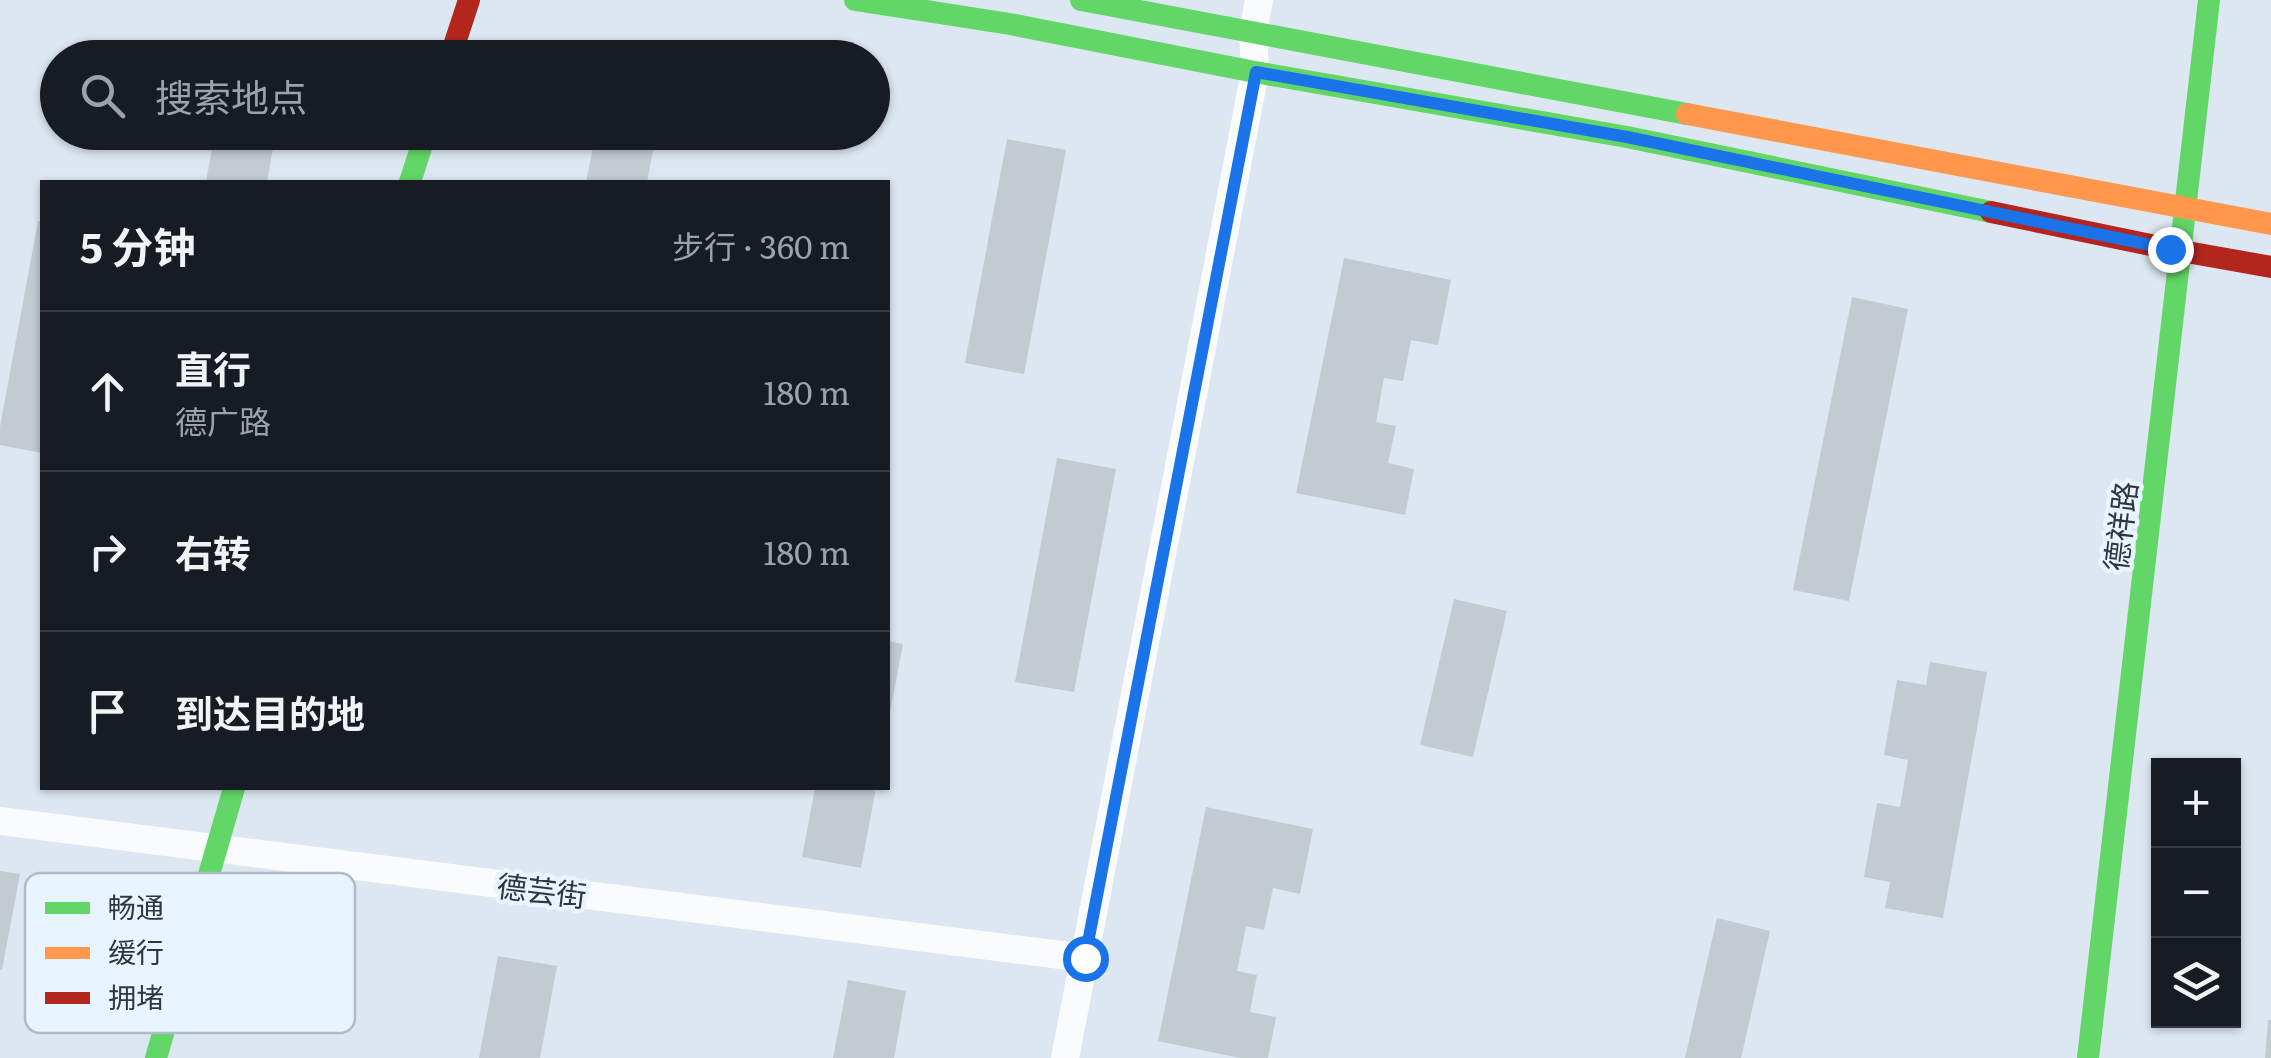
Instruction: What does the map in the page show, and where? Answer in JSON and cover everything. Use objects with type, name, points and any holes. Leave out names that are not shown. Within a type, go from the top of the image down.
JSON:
[{"type":"street","points":[[456,40],[469,0]]},
{"type":"street","points":[[855,0],[1010,24],[1627,137],[2271,267]]},
{"type":"street","points":[[1081,0],[2271,224]]},
{"type":"street","points":[[1066,1058],[1256,72],[1253,32],[1259,0]]},
{"type":"street","name":"德祥路","points":[[2088,1058],[2209,0]]},
{"type":"street","points":[[411,180],[420,150]]},
{"type":"street","points":[[209,873],[233,790]]},
{"type":"street","name":"德芸街","points":[[0,822],[1085,958]]},
{"type":"street","points":[[156,1058],[163,1033]]},
{"type":"building","points":[[1007,139],[1066,150],[1024,374],[965,363]]},
{"type":"building","points":[[212,150],[273,150],[267,180],[206,180]]},
{"type":"building","points":[[592,150],[653,150],[647,180],[586,180]]},
{"type":"building","points":[[40,221],[40,453],[0,445],[0,427]]},
{"type":"building","points":[[1344,258],[1451,280],[1438,345],[1411,340],[1403,381],[1384,378],[1376,422],[1396,426],[1388,463],[1414,469],[1405,515],[1296,493]]},
{"type":"building","points":[[1852,297],[1908,309],[1849,601],[1793,590]]},
{"type":"building","points":[[1057,458],[1116,469],[1074,692],[1015,682]]},
{"type":"building","points":[[1454,599],[1507,611],[1473,757],[1420,745]]},
{"type":"building","points":[[890,641],[903,644],[890,713]]},
{"type":"building","points":[[1930,662],[1987,672],[1943,918],[1885,908],[1890,882],[1864,877],[1877,803],[1900,807],[1908,760],[1884,755],[1897,680],[1926,685]]},
{"type":"building","points":[[815,790],[876,790],[861,868],[802,857]]},
{"type":"building","points":[[1206,807],[1313,829],[1300,894],[1273,888],[1264,930],[1246,926],[1237,971],[1257,975],[1250,1012],[1276,1017],[1268,1058],[1240,1058],[1158,1041]]},
{"type":"building","points":[[0,871],[20,874],[2,970],[0,970]]},
{"type":"building","points":[[1717,918],[1770,931],[1741,1058],[1685,1058]]},
{"type":"building","points":[[498,956],[557,966],[540,1058],[479,1058]]},
{"type":"building","points":[[848,980],[906,991],[894,1058],[833,1058]]},
{"type":"building","points":[[2268,1020],[2271,1058],[2265,1058]]},
{"type":"traffic: fast","points":[[855,0],[1010,24],[1255,72],[1627,137],[1991,212]]},
{"type":"traffic: fast","points":[[1081,0],[1687,114]]},
{"type":"traffic: fast","points":[[2088,1058],[2209,0]]},
{"type":"traffic: fast","points":[[411,180],[420,150]]},
{"type":"traffic: fast","points":[[209,873],[233,790]]},
{"type":"traffic: fast","points":[[156,1058],[163,1033]]},
{"type":"traffic: slow","points":[[1687,114],[2271,224]]},
{"type":"traffic: jam","points":[[456,40],[469,0]]},
{"type":"traffic: jam","points":[[1991,212],[2271,267]]},
{"type":"route","points":[[1085,958],[1256,72],[1627,137],[2170,249]]}]
